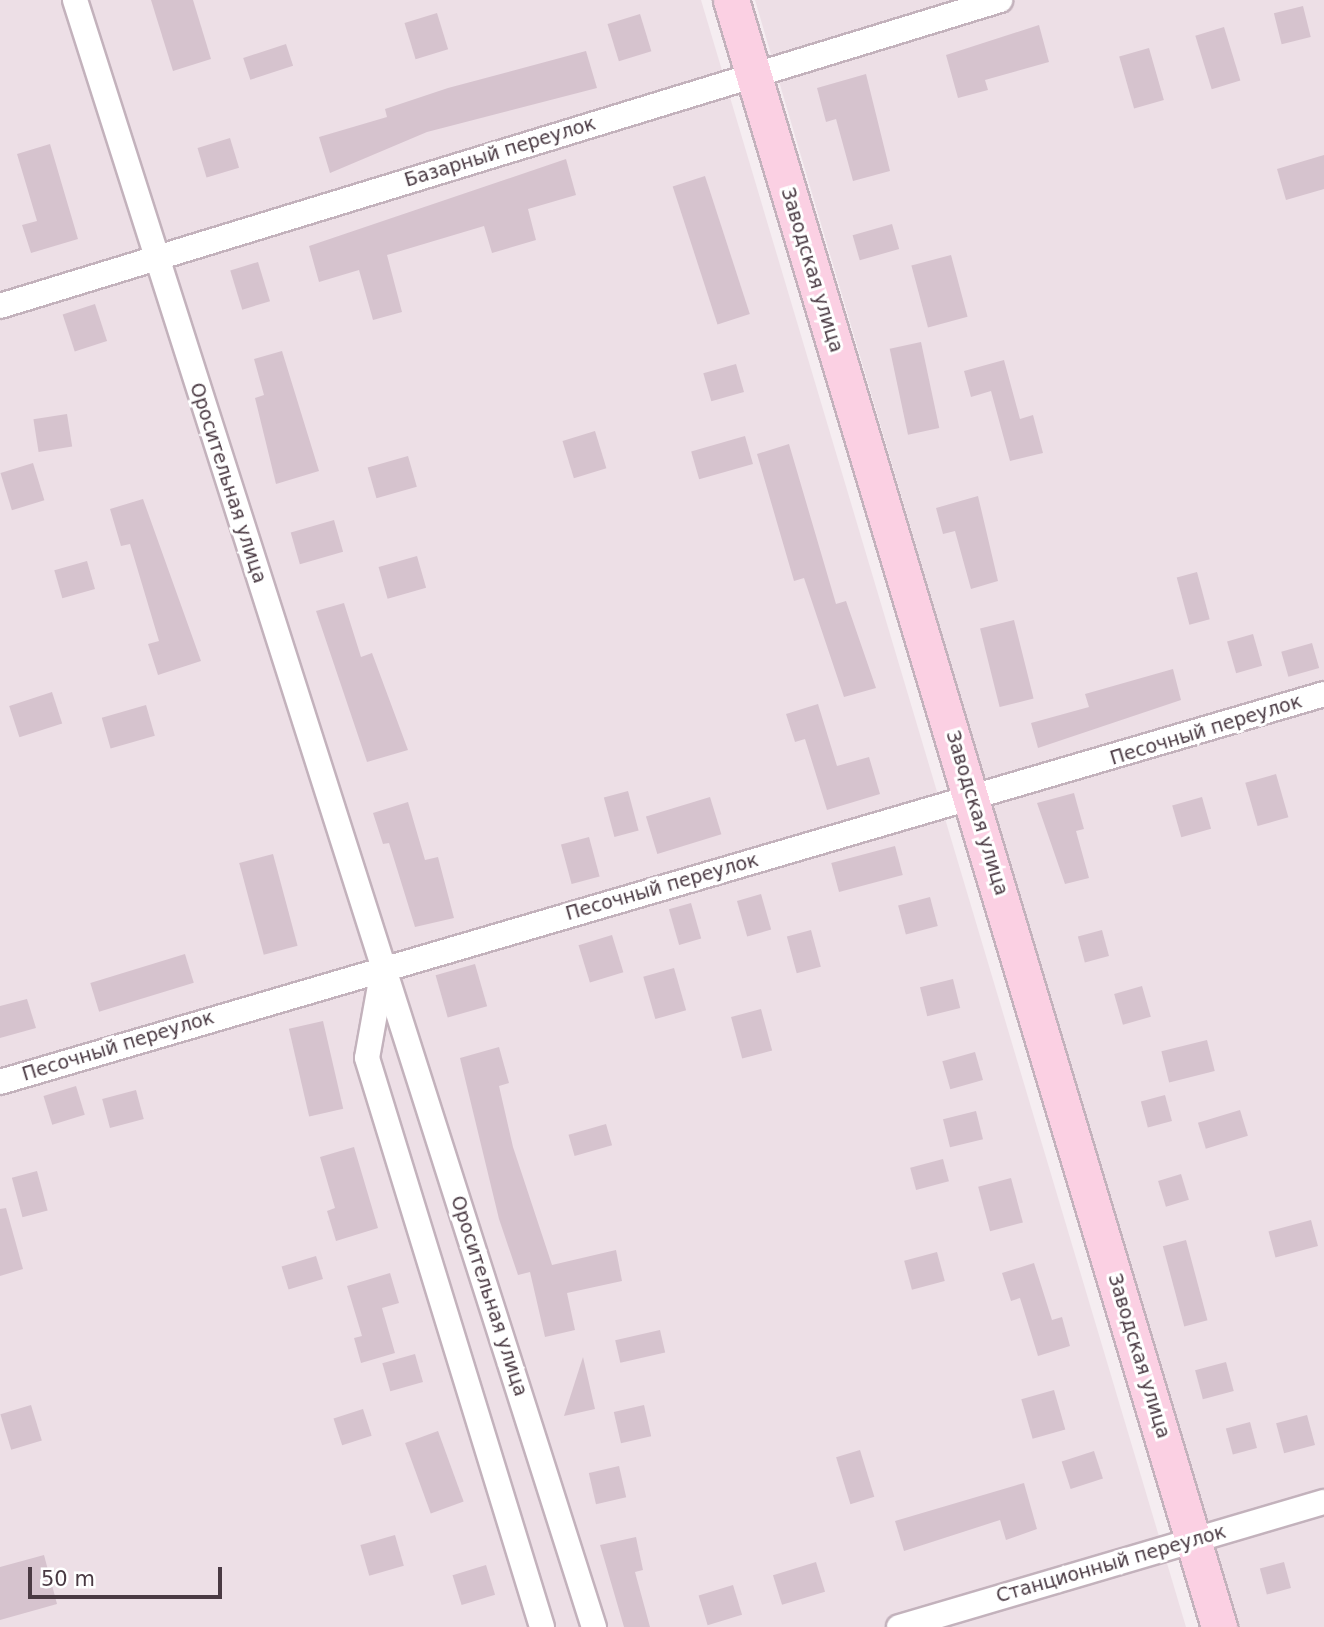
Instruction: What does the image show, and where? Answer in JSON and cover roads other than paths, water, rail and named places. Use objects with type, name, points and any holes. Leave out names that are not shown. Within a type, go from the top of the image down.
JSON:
[{"type":"main road","name":"Заводская улица","points":[[731,0],[974,800],[1219,1627]]},
{"type":"street","name":"Оросительная улица","points":[[75,0],[594,1627]]},
{"type":"street","name":"Базарный переулок","points":[[0,306],[1000,0]]},
{"type":"street","name":"Песочный переулок","points":[[0,1082],[384,965],[974,800],[1324,694]]},
{"type":"street","name":"Оросительная улица","points":[[384,965],[367,1058],[542,1627]]},
{"type":"street","name":"Станционный переулок","points":[[898,1627],[1324,1502]]}]
